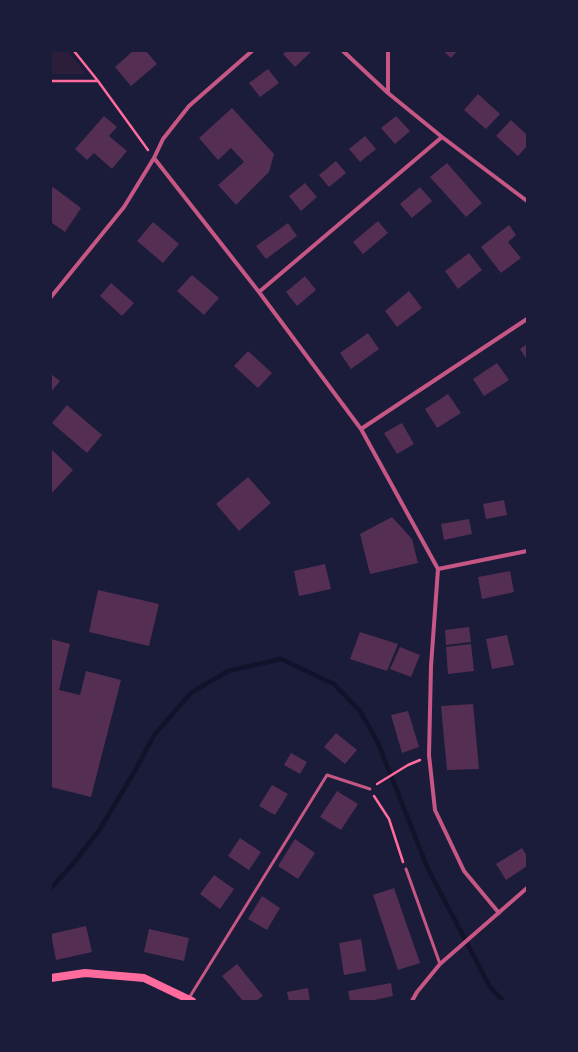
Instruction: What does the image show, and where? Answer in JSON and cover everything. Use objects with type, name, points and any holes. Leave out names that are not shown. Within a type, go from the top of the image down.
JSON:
[{"type":"main road","points":[[51,978],[85,973],[144,978],[191,1000]]},
{"type":"street","points":[[51,297],[124,207],[154,158],[163,139],[189,106],[252,51]]},
{"type":"street","points":[[343,51],[388,93],[442,137],[527,201]]},
{"type":"street","points":[[388,51],[388,93]]},
{"type":"street","points":[[259,292],[442,137]]},
{"type":"street","points":[[154,158],[259,292],[361,429],[438,569],[431,666],[429,755],[435,810],[464,871],[499,913]]},
{"type":"street","points":[[361,429],[527,319]]},
{"type":"street","points":[[438,569],[527,551]]},
{"type":"street","points":[[412,1001],[417,992],[440,964],[489,923],[527,888]]},
{"type":"lane","points":[[191,1000],[327,775],[370,789]]},
{"type":"lane","points":[[406,869],[440,964]]},
{"type":"path","points":[[74,51],[98,81],[154,158]]},
{"type":"path","points":[[51,81],[98,81]]},
{"type":"path","points":[[383,780],[408,765]]},
{"type":"path","points":[[370,789],[389,819],[406,869]]},
{"type":"shaded area","points":[[51,51],[68,51],[86,74],[51,74]]},
{"type":"building","points":[[133,51],[146,51],[157,64],[131,86],[115,67]]},
{"type":"building","points":[[287,51],[312,51],[295,67],[283,54]]},
{"type":"building","points":[[443,51],[457,51],[451,58]]},
{"type":"building","points":[[268,69],[279,83],[260,97],[249,83]]},
{"type":"building","points":[[478,94],[500,114],[486,129],[464,110]]},
{"type":"building","points":[[232,108],[274,154],[269,172],[236,205],[218,185],[244,162],[231,148],[218,160],[199,138]]},
{"type":"building","points":[[104,116],[117,127],[109,136],[127,151],[112,169],[94,153],[87,160],[75,149]]},
{"type":"building","points":[[396,116],[410,131],[395,144],[381,128]]},
{"type":"building","points":[[511,120],[527,135],[527,146],[518,156],[496,136]]},
{"type":"building","points":[[365,136],[376,149],[360,162],[349,149]]},
{"type":"building","points":[[336,161],[346,173],[329,187],[319,175]]},
{"type":"building","points":[[447,163],[482,203],[466,217],[430,177]]},
{"type":"building","points":[[305,183],[317,197],[301,211],[289,196]]},
{"type":"building","points":[[53,187],[81,208],[65,232],[52,223],[51,224],[51,190]]},
{"type":"building","points":[[420,187],[432,201],[412,218],[400,204]]},
{"type":"building","points":[[378,221],[388,233],[363,254],[353,242]]},
{"type":"building","points":[[153,222],[179,244],[163,263],[137,241]]},
{"type":"building","points":[[288,223],[297,236],[266,259],[256,246]]},
{"type":"building","points":[[509,225],[516,235],[508,242],[521,258],[501,273],[481,247]]},
{"type":"building","points":[[469,253],[482,270],[458,289],[445,271]]},
{"type":"building","points":[[192,275],[219,298],[204,315],[177,291]]},
{"type":"building","points":[[305,276],[316,290],[297,306],[286,292]]},
{"type":"building","points":[[111,283],[134,303],[122,316],[100,296]]},
{"type":"building","points":[[409,291],[422,308],[397,327],[385,311]]},
{"type":"building","points":[[368,333],[379,349],[351,369],[340,353]]},
{"type":"building","points":[[527,344],[527,360],[520,349]]},
{"type":"building","points":[[248,351],[272,373],[258,388],[234,366]]},
{"type":"building","points":[[497,363],[509,380],[484,396],[473,379]]},
{"type":"building","points":[[51,374],[60,381],[51,392]]},
{"type":"building","points":[[448,394],[461,413],[437,428],[425,409]]},
{"type":"building","points":[[67,405],[102,435],[87,453],[52,423]]},
{"type":"building","points":[[402,423],[414,444],[397,454],[384,433]]},
{"type":"building","points":[[51,449],[73,470],[51,494]]},
{"type":"building","points":[[248,477],[271,503],[239,531],[216,504]]},
{"type":"building","points":[[504,500],[507,515],[486,519],[483,504]]},
{"type":"building","points":[[392,517],[412,539],[418,563],[370,574],[360,534]]},
{"type":"building","points":[[469,519],[472,534],[444,540],[441,524]]},
{"type":"building","points":[[325,564],[331,589],[299,596],[294,571]]},
{"type":"building","points":[[510,571],[514,592],[482,599],[478,577]]},
{"type":"building","points":[[98,590],[159,604],[149,646],[89,632]]},
{"type":"building","points":[[469,627],[471,642],[446,645],[445,630]]},
{"type":"building","points":[[360,632],[398,644],[387,671],[350,659]]},
{"type":"building","points":[[507,635],[514,665],[492,669],[486,639]]},
{"type":"building","points":[[51,639],[70,644],[59,690],[80,695],[86,671],[121,680],[91,797],[51,787]]},
{"type":"building","points":[[471,644],[474,671],[448,674],[446,647]]},
{"type":"building","points":[[400,647],[420,655],[411,677],[390,669]]},
{"type":"building","points":[[473,704],[479,769],[447,770],[441,706]]},
{"type":"building","points":[[408,711],[419,747],[402,753],[391,715]]},
{"type":"building","points":[[336,733],[357,750],[345,764],[324,747]]},
{"type":"building","points":[[291,753],[307,762],[300,774],[284,765]]},
{"type":"building","points":[[272,785],[288,794],[275,815],[259,806]]},
{"type":"building","points":[[337,791],[358,804],[341,830],[320,817]]},
{"type":"building","points":[[240,838],[261,852],[249,870],[228,856]]},
{"type":"building","points":[[295,839],[315,853],[298,879],[278,866]]},
{"type":"building","points":[[522,848],[527,856],[527,866],[506,880],[496,864]]},
{"type":"building","points":[[214,875],[234,889],[220,909],[200,894]]},
{"type":"building","points":[[394,888],[420,963],[398,970],[373,895]]},
{"type":"building","points":[[262,896],[280,908],[267,930],[248,919]]},
{"type":"building","points":[[86,926],[92,952],[56,960],[51,934]]},
{"type":"building","points":[[149,929],[189,938],[184,961],[144,952]]},
{"type":"building","points":[[361,939],[366,971],[344,975],[339,943]]},
{"type":"building","points":[[237,964],[263,996],[256,1001],[243,1001],[222,976]]},
{"type":"building","points":[[391,983],[393,996],[370,1001],[350,1001],[348,991]]},
{"type":"building","points":[[308,988],[310,1001],[289,1001],[287,992]]},
{"type":"waterway","points":[[51,888],[72,865],[100,829],[136,769],[154,735],[191,693],[228,671],[281,659],[334,684],[360,711],[378,743],[428,869],[490,987],[503,1001]]}]
